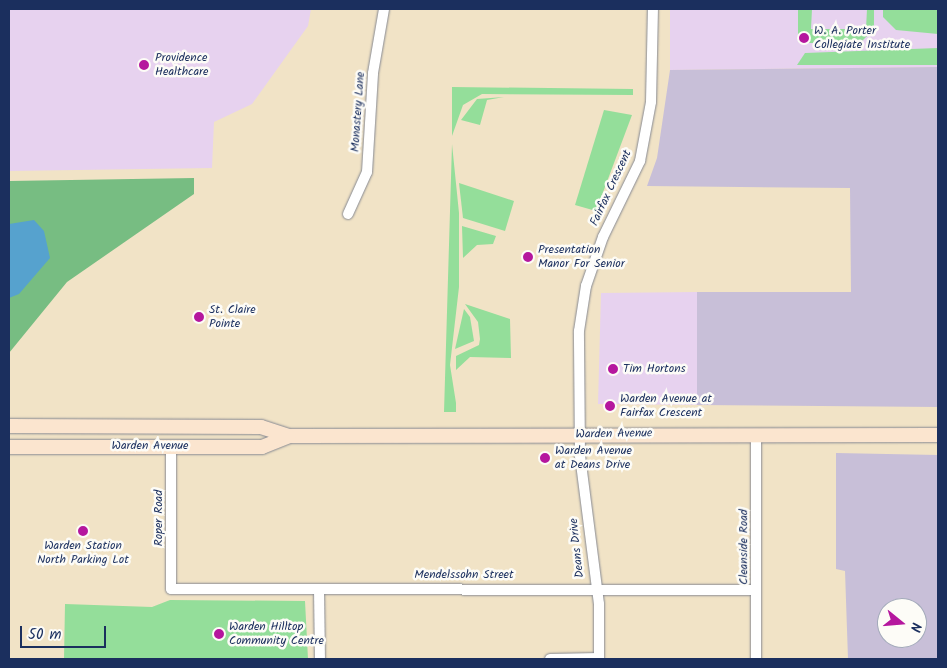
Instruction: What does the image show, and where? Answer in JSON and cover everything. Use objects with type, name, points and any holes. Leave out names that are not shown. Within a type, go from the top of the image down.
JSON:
[{"type":"main road","name":"Warden Avenue","points":[[9,426],[261,428],[289,436],[580,434],[938,435]]},
{"type":"main road","name":"Warden Avenue","points":[[9,447],[262,447],[289,436]]},
{"type":"street","name":"Monastery Lane","points":[[348,214],[367,172],[373,73],[384,9]]},
{"type":"street","name":"Fairfax Crescent","points":[[580,434],[580,332],[586,286],[603,237],[640,161],[651,102],[653,9]]},
{"type":"street","name":"Deans Drive","points":[[580,434],[594,587],[599,604],[598,659]]},
{"type":"street","name":"Cleanside Road","points":[[756,435],[756,659]]},
{"type":"street","name":"Roper Road","points":[[171,446],[171,589]]},
{"type":"street","name":"Mendelssohn Street","points":[[171,589],[594,587],[756,590]]},
{"type":"street","points":[[319,589],[320,659]]},
{"type":"street","points":[[550,659],[598,659]]},
{"type":"shaded area","name":"Providence Healthcare","points":[[9,9],[311,9],[308,26],[252,104],[214,122],[212,168],[9,171]]},
{"type":"shaded area","name":"W. A. Porter Collegiate Institute","points":[[670,9],[938,9],[938,67],[670,70]]},
{"type":"shaded area","points":[[938,67],[938,407],[697,405],[697,292],[851,292],[850,188],[647,186],[657,158],[670,70]]},
{"type":"shaded area","points":[[697,292],[697,405],[598,404],[601,293]]},
{"type":"shaded area","points":[[836,453],[938,455],[938,659],[848,659],[845,571],[836,569]]},
{"type":"green space","points":[[798,9],[812,9],[811,29],[866,29],[867,9],[874,9],[874,29],[860,43],[802,43],[798,40]]},
{"type":"green space","points":[[883,9],[938,9],[938,34],[896,30],[883,17]]},
{"type":"green space","points":[[938,48],[938,65],[797,65],[805,53]]},
{"type":"green space","points":[[452,87],[633,89],[633,95],[482,94],[463,105],[452,136]]},
{"type":"green space","points":[[504,97],[487,100],[480,125],[461,120],[477,99]]},
{"type":"green space","points":[[604,110],[632,115],[596,211],[575,205]]},
{"type":"green space","points":[[452,144],[459,213],[459,287],[450,365],[456,412],[444,412]]},
{"type":"green space","points":[[194,178],[194,194],[67,282],[9,353],[9,181]]},
{"type":"green space","points":[[459,183],[514,201],[505,231],[463,218]]},
{"type":"green space","points":[[462,226],[496,236],[493,244],[477,245],[463,258]]},
{"type":"green space","points":[[465,304],[510,319],[511,358],[470,357],[456,370],[456,356],[479,345],[480,339],[478,322]]},
{"type":"green space","points":[[464,309],[470,317],[474,341],[455,349]]},
{"type":"green space","points":[[170,600],[305,601],[308,659],[64,659],[65,604],[152,607]]},
{"type":"water","points":[[34,220],[44,231],[50,258],[19,294],[9,298],[9,224]]},
{"type":"place","name":"W. A. Porter Collegiate Institute","points":[[804,38]]},
{"type":"place","name":"Providence Healthcare","points":[[144,65]]},
{"type":"place","name":"Presentation Manor For Senior","points":[[528,257]]},
{"type":"place","name":"St. Claire Pointe","points":[[199,317]]},
{"type":"place","name":"Tim Hortons","points":[[613,369]]},
{"type":"place","name":"Warden Avenue at Fairfax Crescent","points":[[610,406]]},
{"type":"place","name":"Warden Avenue at Deans Drive","points":[[545,458]]},
{"type":"place","name":"Warden Station North Parking Lot","points":[[83,531]]},
{"type":"place","name":"Warden Hilltop Community Centre","points":[[219,634]]}]
